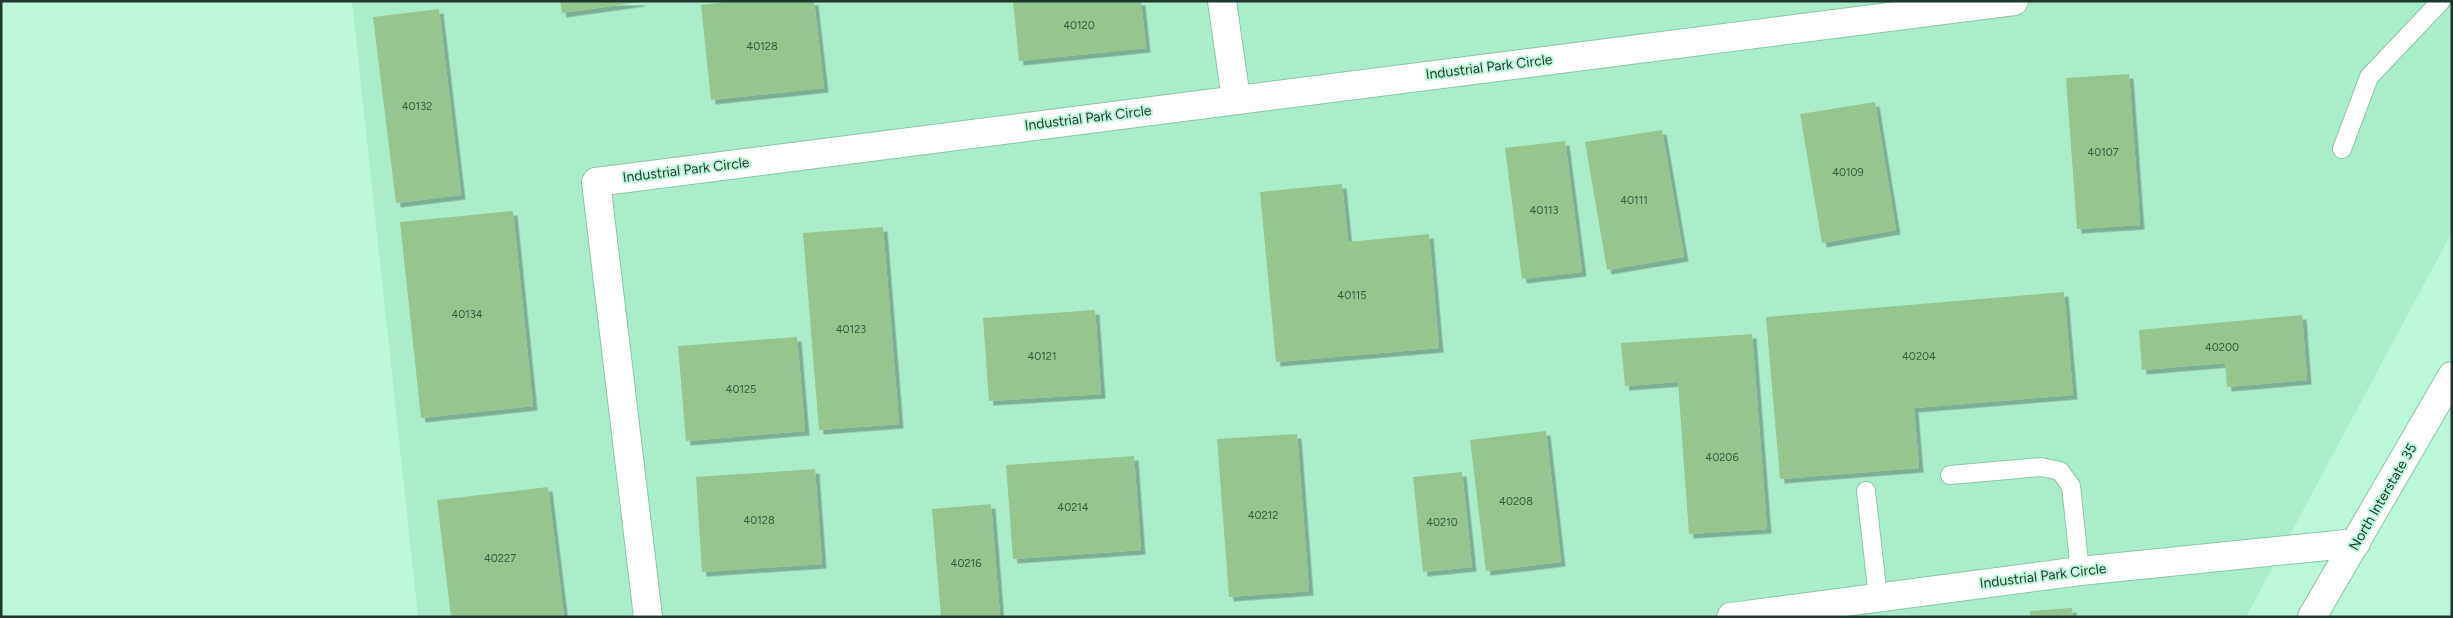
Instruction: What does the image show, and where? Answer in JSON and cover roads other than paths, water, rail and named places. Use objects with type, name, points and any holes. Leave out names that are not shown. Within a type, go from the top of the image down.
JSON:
[{"type":"street","points":[[1222,1],[1236,99]]},
{"type":"street","name":"Industrial Park Circle","points":[[648,617],[596,182],[2014,1]]},
{"type":"street","name":"North Interstate 35","points":[[2312,617],[2452,376]]},
{"type":"street","name":"Industrial Park Circle","points":[[1730,617],[2080,571],[2356,543]]},
{"type":"lane","points":[[2342,149],[2369,78],[2441,1]]},
{"type":"lane","points":[[1950,475],[2041,467],[2060,471],[2071,486],[2080,571]]},
{"type":"lane","points":[[1866,491],[1878,597]]}]
